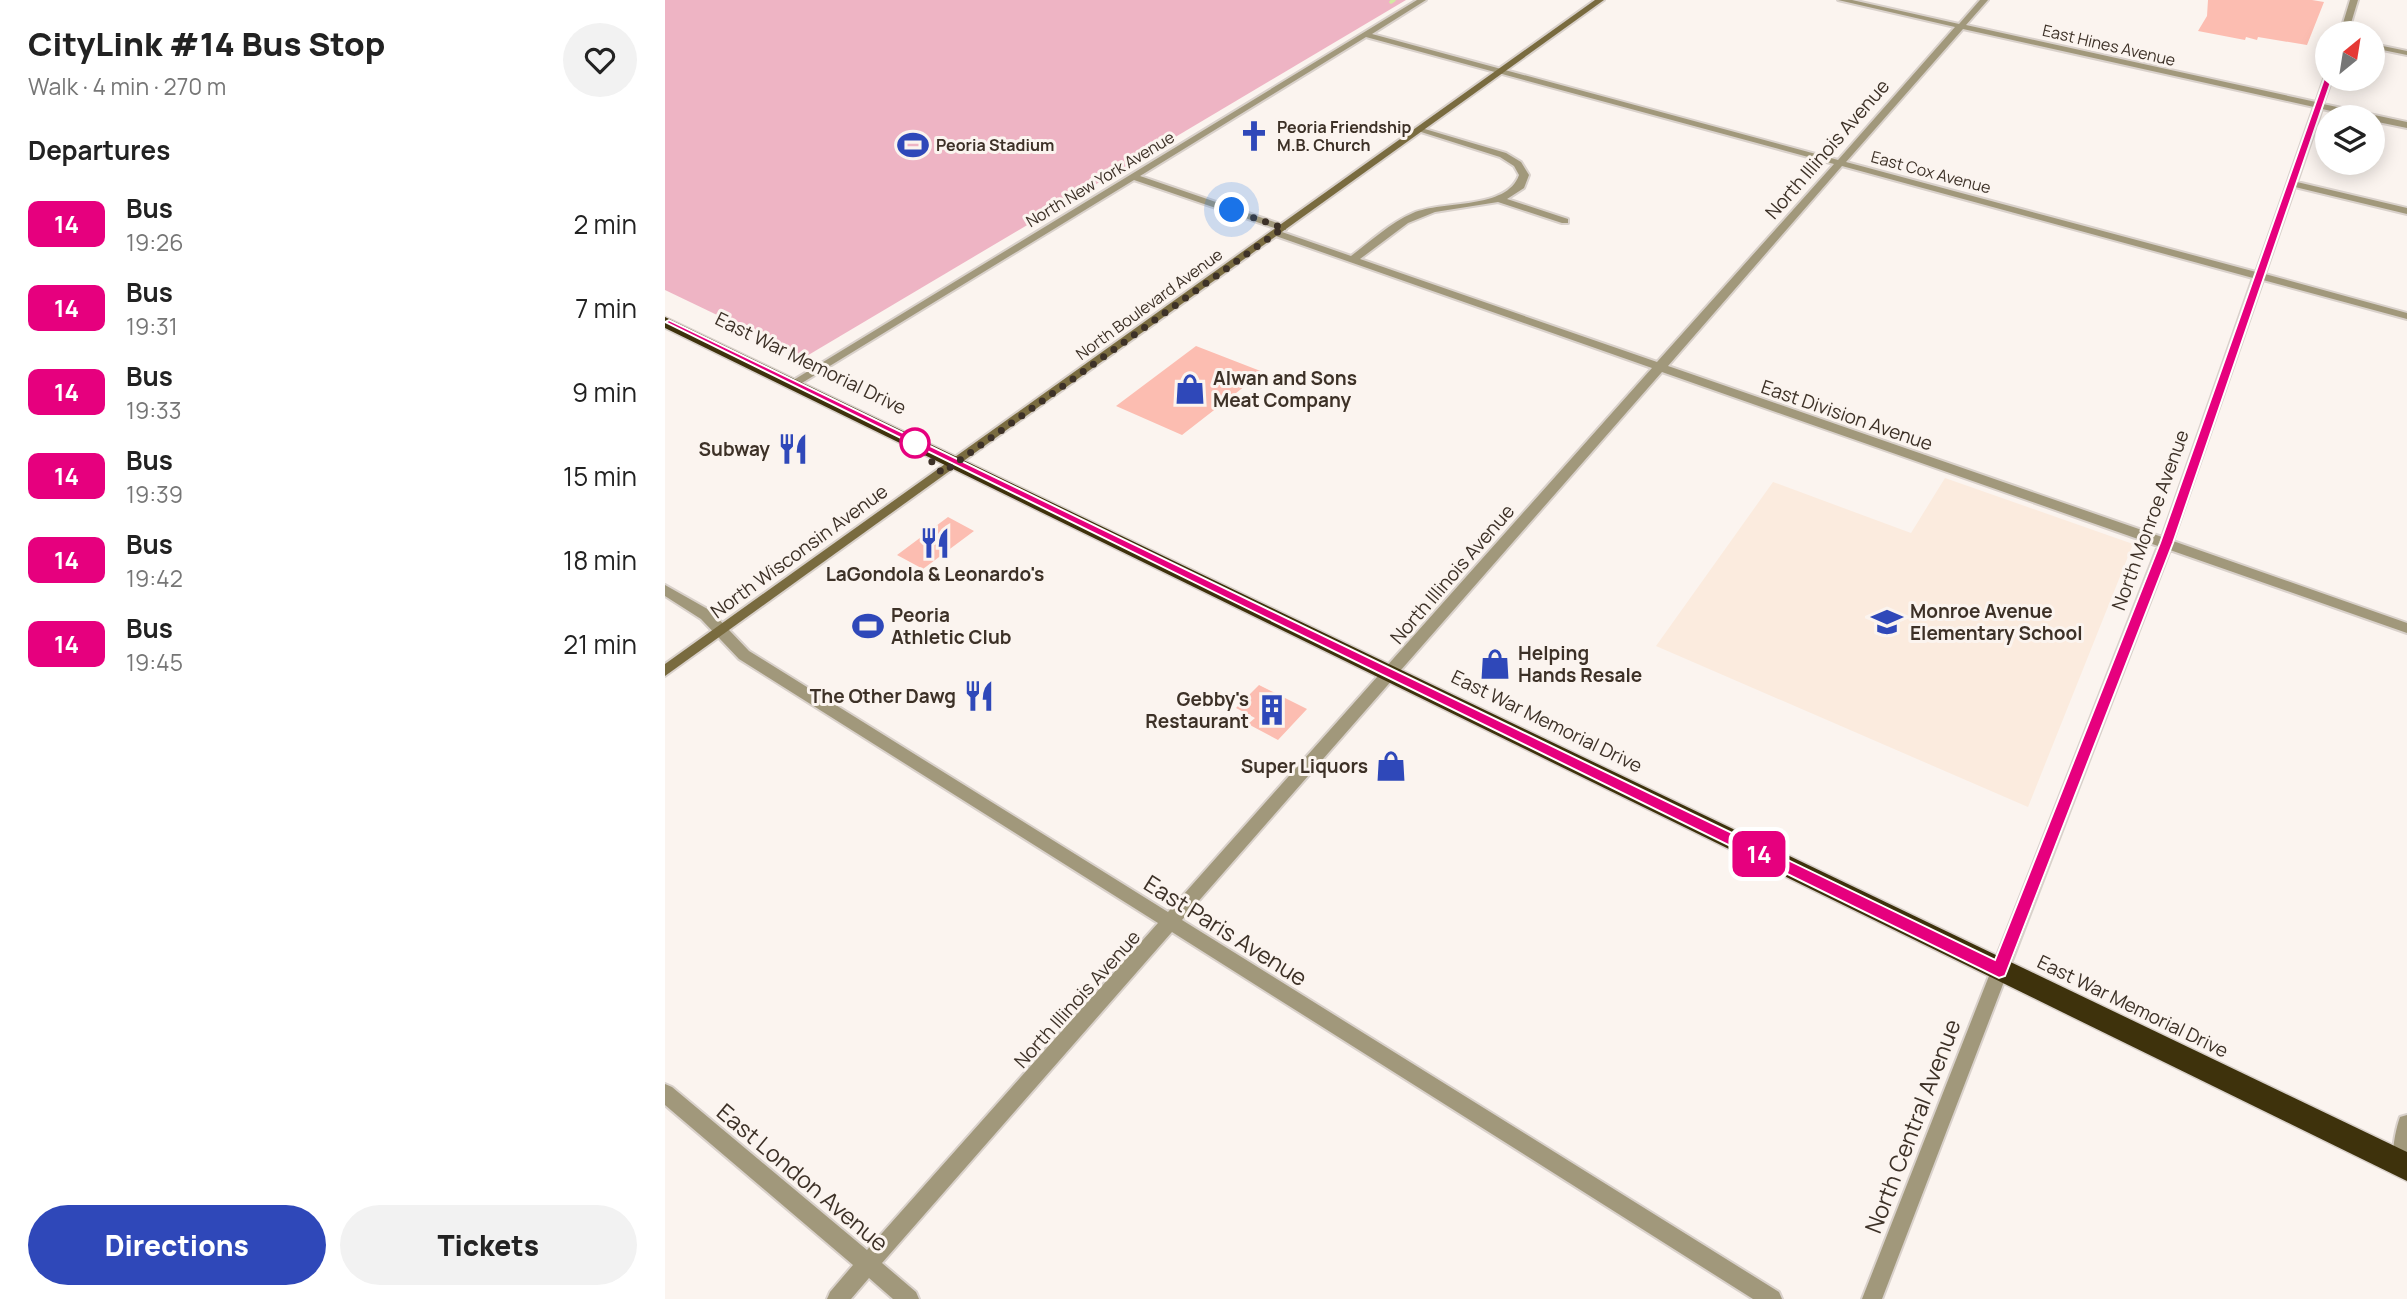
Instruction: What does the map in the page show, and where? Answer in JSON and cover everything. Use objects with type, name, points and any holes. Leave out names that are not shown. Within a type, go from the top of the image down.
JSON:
[{"type":"highway","name":"East War Memorial Drive","points":[[665,322],[2404,1166]]},
{"type":"street","name":"North New York Avenue","points":[[793,384],[1422,0]]},
{"type":"street","name":"North Boulevard Avenue","points":[[956,463],[1601,0]]},
{"type":"street","name":"East Hines Avenue","points":[[1842,0],[2315,105]]},
{"type":"street","name":"North Illinois Avenue","points":[[837,1299],[1984,0]]},
{"type":"street","points":[[2348,21],[2354,0]]},
{"type":"street","name":"East Cox Avenue","points":[[1366,35],[2407,316]]},
{"type":"street","points":[[2385,48],[2407,53]]},
{"type":"street","name":"North Monroe Avenue","points":[[1999,971],[2167,543],[2315,115]]},
{"type":"street","name":"East Hines Avenue","points":[[2385,121],[2407,125]]},
{"type":"street","points":[[1353,259],[1400,222],[1426,211],[1499,199],[1514,192],[1524,179],[1524,174],[1514,160],[1422,129]]},
{"type":"street","name":"East Division Avenue","points":[[1134,177],[1659,369],[2407,628]]},
{"type":"street","points":[[2291,183],[2407,211]]},
{"type":"street","points":[[1499,199],[1565,221]]},
{"type":"street","name":"North Wisconsin Avenue","points":[[665,671],[956,463]]},
{"type":"street","name":"East Paris Avenue","points":[[665,590],[706,615],[744,655],[1772,1299]]},
{"type":"street","name":"North Central Avenue","points":[[1872,1299],[1999,971]]},
{"type":"street","name":"East London Avenue","points":[[665,1093],[909,1299]]},
{"type":"street","points":[[2404,1166],[2407,1124]]},
{"type":"shaded area","name":"Peoria Stadium","points":[[665,0],[1406,0],[805,357],[665,290]]},
{"type":"shaded area","name":"Monroe Avenue Elementary School","points":[[1945,478],[2133,544],[2028,807],[1656,646],[1773,482],[1911,533]]},
{"type":"building","points":[[2208,0],[2324,2],[2307,45],[2258,37],[2257,40],[2246,37],[2245,40],[2198,31],[2207,16]]},
{"type":"building","name":"Alwan and Sons Meat Company","points":[[1196,346],[1263,372],[1182,435],[1116,406]]},
{"type":"building","name":"LaGondola & Leonardo's","points":[[948,517],[974,531],[923,569],[897,555]]},
{"type":"building","name":"Gebby's Restaurant","points":[[1259,685],[1307,709],[1278,740],[1248,724],[1255,718],[1236,708]]},
{"type":"bus line","name":"14","points":[[665,322],[1999,971],[2167,543],[2324,91]]},
{"type":"place","name":"Peoria Friendship M.B. Church","points":[[1254,136]]},
{"type":"place","name":"Peoria Stadium","points":[[913,145]]},
{"type":"place","name":"Alwan and Sons Meat Company","points":[[1190,389]]},
{"type":"place","name":"Subway","points":[[793,449]]},
{"type":"place","name":"LaGondola & Leonardo's","points":[[935,543]]},
{"type":"place","name":"Monroe Avenue Elementary School","points":[[1887,622]]},
{"type":"place","name":"Peoria Athletic Club","points":[[868,626]]},
{"type":"place","name":"Helping Hands Resale","points":[[1495,664]]},
{"type":"place","name":"The Other Dawg","points":[[979,696]]},
{"type":"place","name":"Gebby's Restaurant","points":[[1272,710]]},
{"type":"place","name":"Super Liquors","points":[[1391,766]]},
{"type":"route","points":[[915,443],[942,473],[1283,228],[1232,210]]}]
